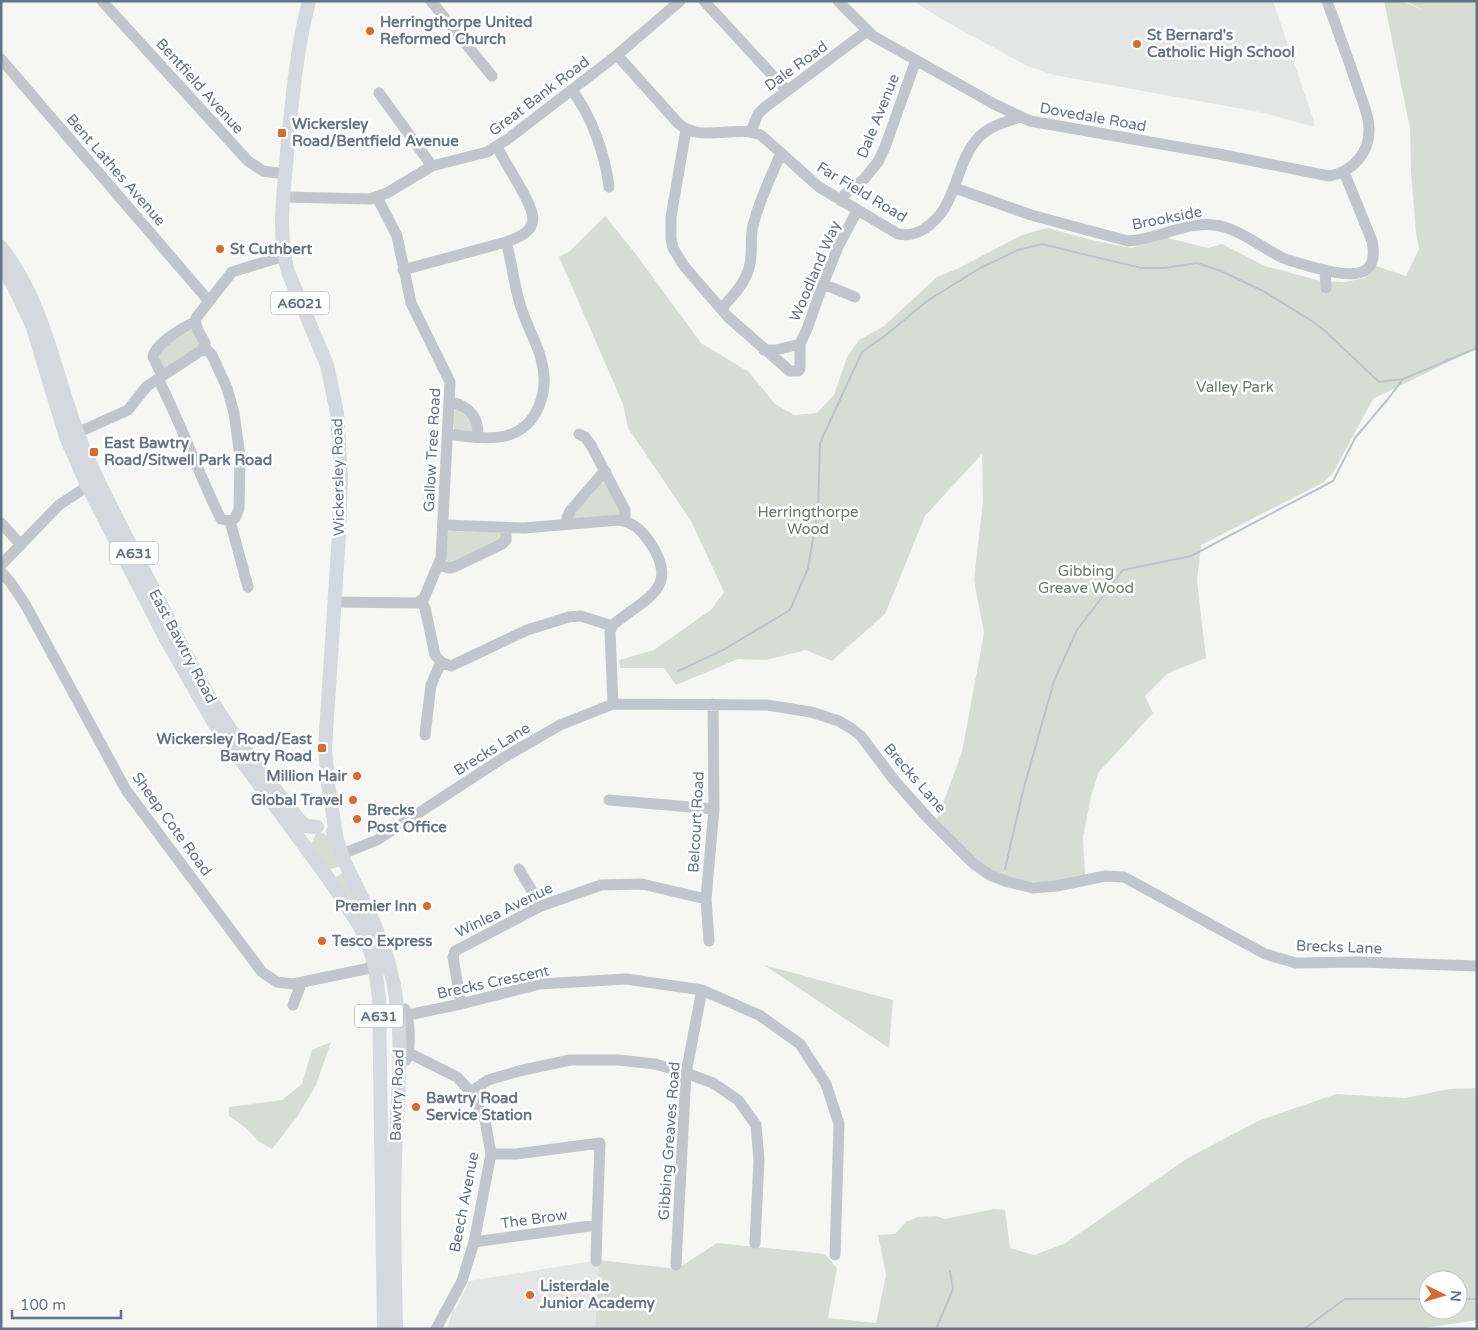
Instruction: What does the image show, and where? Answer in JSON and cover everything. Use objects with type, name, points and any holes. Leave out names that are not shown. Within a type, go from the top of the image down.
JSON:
[{"type":"main road","name":"Wickersley Road","points":[[309,1],[297,54],[281,221],[284,256],[292,285],[327,364],[337,413],[341,478],[336,602],[325,748],[328,784],[337,840]]},
{"type":"main road","name":"East Bawtry Road","points":[[1,248],[22,277],[43,323],[71,435]]},
{"type":"main road","name":"East Bawtry Road","points":[[1,266],[13,285],[32,325],[71,435],[92,483],[166,639],[202,704],[305,849]]},
{"type":"main road","name":"East Bawtry Road","points":[[92,483],[210,698],[234,734],[298,820],[306,826],[318,827]]},
{"type":"main road","name":"Wickersley Road","points":[[305,849],[305,840],[308,834],[318,827],[325,812],[328,784]]},
{"type":"main road","name":"A631","points":[[318,827],[328,829],[337,840]]},
{"type":"main road","name":"Bawtry Road","points":[[337,840],[344,859],[379,932],[396,996],[398,1068],[395,1165],[396,1329]]},
{"type":"main road","name":"Bawtry Road","points":[[305,849],[328,878],[360,925],[375,967],[379,998],[384,1329]]},
{"type":"main road","points":[[328,878],[344,859]]},
{"type":"main road","points":[[380,1072],[385,1077],[391,1077],[395,1075],[398,1068]]},
{"type":"street","name":"Bentfield Avenue","points":[[102,1],[248,161],[263,171],[285,174]]},
{"type":"street","points":[[431,1],[492,76]]},
{"type":"street","name":"Great Bank Road","points":[[284,197],[362,199],[377,197],[432,166],[478,155],[497,147],[617,55],[680,1]]},
{"type":"street","points":[[704,1],[787,91]]},
{"type":"street","name":"Dovedale Road","points":[[838,1],[867,31],[1020,117],[1040,123],[1224,155],[1322,175],[1336,175],[1344,172]]},
{"type":"street","points":[[1327,1],[1347,55],[1369,125],[1367,145],[1363,154],[1344,172]]},
{"type":"street","name":"Dale Road","points":[[751,131],[758,114],[867,31]]},
{"type":"street","points":[[617,55],[686,130],[701,133],[751,131]]},
{"type":"street","name":"Bent Lathes Avenue","points":[[1,59],[208,300]]},
{"type":"street","name":"Dale Avenue","points":[[841,201],[845,194],[864,179],[878,162],[916,60]]},
{"type":"street","points":[[572,90],[582,104],[596,136],[604,161],[609,187]]},
{"type":"street","points":[[379,93],[432,166]]},
{"type":"street","name":"Far Field Road","points":[[751,131],[761,135],[809,179],[841,201],[898,234],[907,236],[917,233],[937,218],[948,204],[962,164],[972,145],[979,137],[988,130],[1020,117]]},
{"type":"street","name":"Woodland Way","points":[[686,130],[671,217],[670,238],[673,248],[684,266],[721,309],[764,350],[790,371],[798,372],[801,366],[800,344],[838,247],[857,211]]},
{"type":"street","points":[[403,270],[518,239],[531,227],[532,210],[497,147]]},
{"type":"street","points":[[721,309],[745,279],[749,267],[751,234],[754,220],[781,153]]},
{"type":"street","name":"Brookside","points":[[955,188],[1031,215],[1128,240],[1145,239],[1196,225],[1216,225],[1245,237],[1282,258],[1325,270],[1357,274],[1363,272],[1373,259],[1374,250],[1372,240],[1344,172]]},
{"type":"street","name":"Gallow Tree Road","points":[[377,197],[397,236],[411,303],[450,382],[441,558],[426,596],[421,601]]},
{"type":"street","points":[[448,434],[478,437],[505,436],[522,428],[535,414],[543,392],[544,371],[541,358],[520,303],[506,242]]},
{"type":"street","points":[[230,522],[222,519],[219,515],[199,473],[153,357],[156,348],[186,326],[195,322],[208,300],[232,272],[284,256]]},
{"type":"street","points":[[1325,270],[1326,288]]},
{"type":"street","points":[[823,284],[855,297]]},
{"type":"street","points":[[71,435],[128,410],[147,386],[200,352],[204,348],[205,343],[195,322]]},
{"type":"street","name":"Woodland Way","points":[[764,350],[776,350],[800,344]]},
{"type":"street","points":[[204,348],[212,355],[227,388],[234,413],[240,456],[239,509],[235,518],[230,522]]},
{"type":"street","points":[[450,402],[463,406],[474,417],[478,427],[478,437]]},
{"type":"street","points":[[579,434],[589,440],[606,472],[625,510],[625,521]]},
{"type":"street","points":[[568,524],[567,518],[570,511],[602,474],[606,472]]},
{"type":"street","points":[[1,565],[59,505],[92,483]]},
{"type":"street","points":[[443,525],[506,529],[612,520],[625,521],[632,524],[644,534],[662,564],[661,582],[658,589],[647,601],[612,626],[610,632],[613,704]]},
{"type":"street","points":[[230,522],[248,588]]},
{"type":"street","points":[[1,523],[20,545]]},
{"type":"street","points":[[438,565],[449,568],[454,567],[502,544],[506,540],[506,529]]},
{"type":"street","name":"Sheep Cote Road","points":[[1,572],[11,583],[24,604],[126,790],[262,972],[277,982],[301,984],[375,967]]},
{"type":"street","points":[[336,602],[417,603],[421,601],[425,608],[435,655],[441,662],[451,666],[527,630],[569,617],[581,616],[612,626]]},
{"type":"street","points":[[429,729],[431,685],[441,662]]},
{"type":"street","name":"Brecks Lane","points":[[344,859],[377,840],[503,758],[560,725],[613,704],[767,705],[788,707],[826,716],[852,729],[873,751],[894,780],[928,818],[974,864],[990,875],[1008,882],[1033,888],[1057,886],[1105,876],[1124,877],[1265,954],[1296,963],[1359,962],[1477,966]]},
{"type":"street","name":"Belcourt Road","points":[[708,941],[706,899],[714,809],[713,704]]},
{"type":"street","points":[[609,800],[714,809]]},
{"type":"street","points":[[518,869],[541,906]]},
{"type":"street","name":"Winlea Avenue","points":[[461,1004],[453,957],[455,951],[541,906],[601,884],[642,884],[706,899]]},
{"type":"street","name":"Brecks Crescent","points":[[408,1014],[461,1004],[540,984],[626,979],[702,990],[760,1015],[800,1044],[826,1084],[839,1124],[835,1255]]},
{"type":"street","points":[[294,1005],[301,984]]},
{"type":"street","name":"Gibbing Greaves Road","points":[[676,1265],[686,1073],[702,990]]},
{"type":"street","points":[[396,996],[408,1014],[409,1054],[398,1068]]},
{"type":"street","name":"Beech Avenue","points":[[409,1054],[457,1077],[471,1092],[485,1120],[491,1154],[474,1242],[462,1281],[436,1329]]},
{"type":"street","points":[[471,1092],[488,1080],[570,1060],[618,1060],[655,1064],[713,1083],[738,1100],[756,1126],[759,1160],[755,1243]]},
{"type":"street","points":[[491,1154],[516,1154],[606,1142],[596,1261]]},
{"type":"street","name":"The Brow","points":[[474,1242],[598,1225]]},
{"type":"shaded area","name":"St Bernard's Catholic High School","points":[[913,1],[1273,1],[1314,121],[1314,127],[1265,113],[1054,75],[1027,66],[945,21]]},
{"type":"shaded area","name":"Listerdale Junior Academy","points":[[599,1260],[595,1329],[447,1329],[453,1308],[456,1309],[469,1281]]},
{"type":"green space","points":[[1384,1],[1401,1],[1423,10],[1405,1],[1477,1],[1477,348],[1373,399],[1333,473],[1324,482],[1201,545],[1197,581],[1206,658],[1168,673],[1145,696],[1153,713],[1099,772],[1091,796],[1083,837],[1085,875],[1047,883],[1024,881],[1001,874],[971,856],[937,819],[962,752],[984,633],[974,580],[983,501],[982,454],[925,516],[885,614],[832,661],[806,650],[766,660],[738,659],[676,685],[664,668],[620,668],[619,660],[654,650],[712,609],[724,592],[691,521],[628,428],[623,404],[559,257],[570,251],[605,216],[635,253],[701,343],[749,372],[775,404],[794,415],[817,413],[834,395],[847,357],[859,340],[884,326],[937,277],[957,269],[1022,235],[1047,228],[1131,248],[1168,238],[1208,248],[1222,244],[1265,266],[1321,281],[1345,282],[1364,278],[1376,266],[1406,276],[1419,249],[1411,172],[1410,128]]},
{"type":"green space","points":[[193,329],[202,344],[164,369],[156,353],[159,348]]},
{"type":"green space","points":[[457,407],[471,417],[473,432],[456,431],[454,429],[453,415]]},
{"type":"green space","points":[[604,480],[620,507],[620,515],[572,520],[573,511]]},
{"type":"green space","points":[[449,531],[501,532],[503,539],[454,563],[447,562],[447,533]]},
{"type":"green space","points":[[323,833],[330,837],[340,862],[338,867],[326,868],[311,844],[316,834]]},
{"type":"green space","points":[[344,872],[358,895],[386,975],[380,976],[334,878]]},
{"type":"green space","points":[[764,965],[893,1000],[889,1048]]},
{"type":"green space","points":[[331,1042],[316,1085],[297,1117],[272,1149],[258,1141],[246,1128],[229,1116],[229,1107],[282,1100],[302,1084],[312,1050]]},
{"type":"green space","points":[[1477,1088],[1477,1320],[1417,1329],[595,1329],[599,1260],[677,1269],[717,1243],[825,1254],[837,1268],[828,1318],[876,1323],[886,1275],[878,1235],[895,1234],[906,1222],[918,1217],[936,1216],[945,1219],[994,1209],[1005,1210],[1010,1248],[1034,1255],[1064,1244],[1188,1158],[1258,1121],[1336,1094],[1405,1098],[1449,1089]]},
{"type":"waterway","points":[[678,671],[723,650],[790,610],[808,568],[818,510],[820,443],[862,352],[927,301],[980,268],[1018,250],[1042,244],[1141,268],[1165,268],[1197,263],[1221,271],[1263,291],[1312,321],[1379,382],[1403,379],[1477,348]]},
{"type":"waterway","points":[[1005,869],[1024,787],[1054,681],[1077,630],[1123,570],[1191,556],[1333,481],[1355,438],[1403,379]]},
{"type":"waterway","points":[[936,1329],[953,1289],[950,1271]]},
{"type":"waterway","points":[[1304,1329],[1345,1299],[1418,1299]]},
{"type":"waterway","points":[[1468,1299],[1477,1299]]},
{"type":"place","name":"Herringthorpe United Reformed Church","points":[[370,31]]},
{"type":"place","name":"St Bernard's Catholic High School","points":[[1137,44]]},
{"type":"place","name":"Wickersley Road/Bentfield Avenue","points":[[282,133]]},
{"type":"place","name":"St Cuthbert","points":[[220,249]]},
{"type":"place","name":"East Bawtry Road/Sitwell Park Road","points":[[94,452]]},
{"type":"place","name":"Wickersley Road/East Bawtry Road","points":[[322,748]]},
{"type":"place","name":"Million Hair","points":[[357,776]]},
{"type":"place","name":"Global Travel","points":[[353,800]]},
{"type":"place","name":"Brecks Post Office","points":[[357,819]]},
{"type":"place","name":"Premier Inn","points":[[427,906]]},
{"type":"place","name":"Tesco Express","points":[[322,941]]},
{"type":"place","name":"Bawtry Road Service Station","points":[[416,1107]]},
{"type":"place","name":"Listerdale Junior Academy","points":[[530,1295]]},
{"type":"park label","name":"Valley Park","points":[[1235,387]]},
{"type":"park label","name":"Herringthorpe Wood","points":[[808,520]]},
{"type":"park label","name":"Gibbing Greave Wood","points":[[1086,580]]}]
